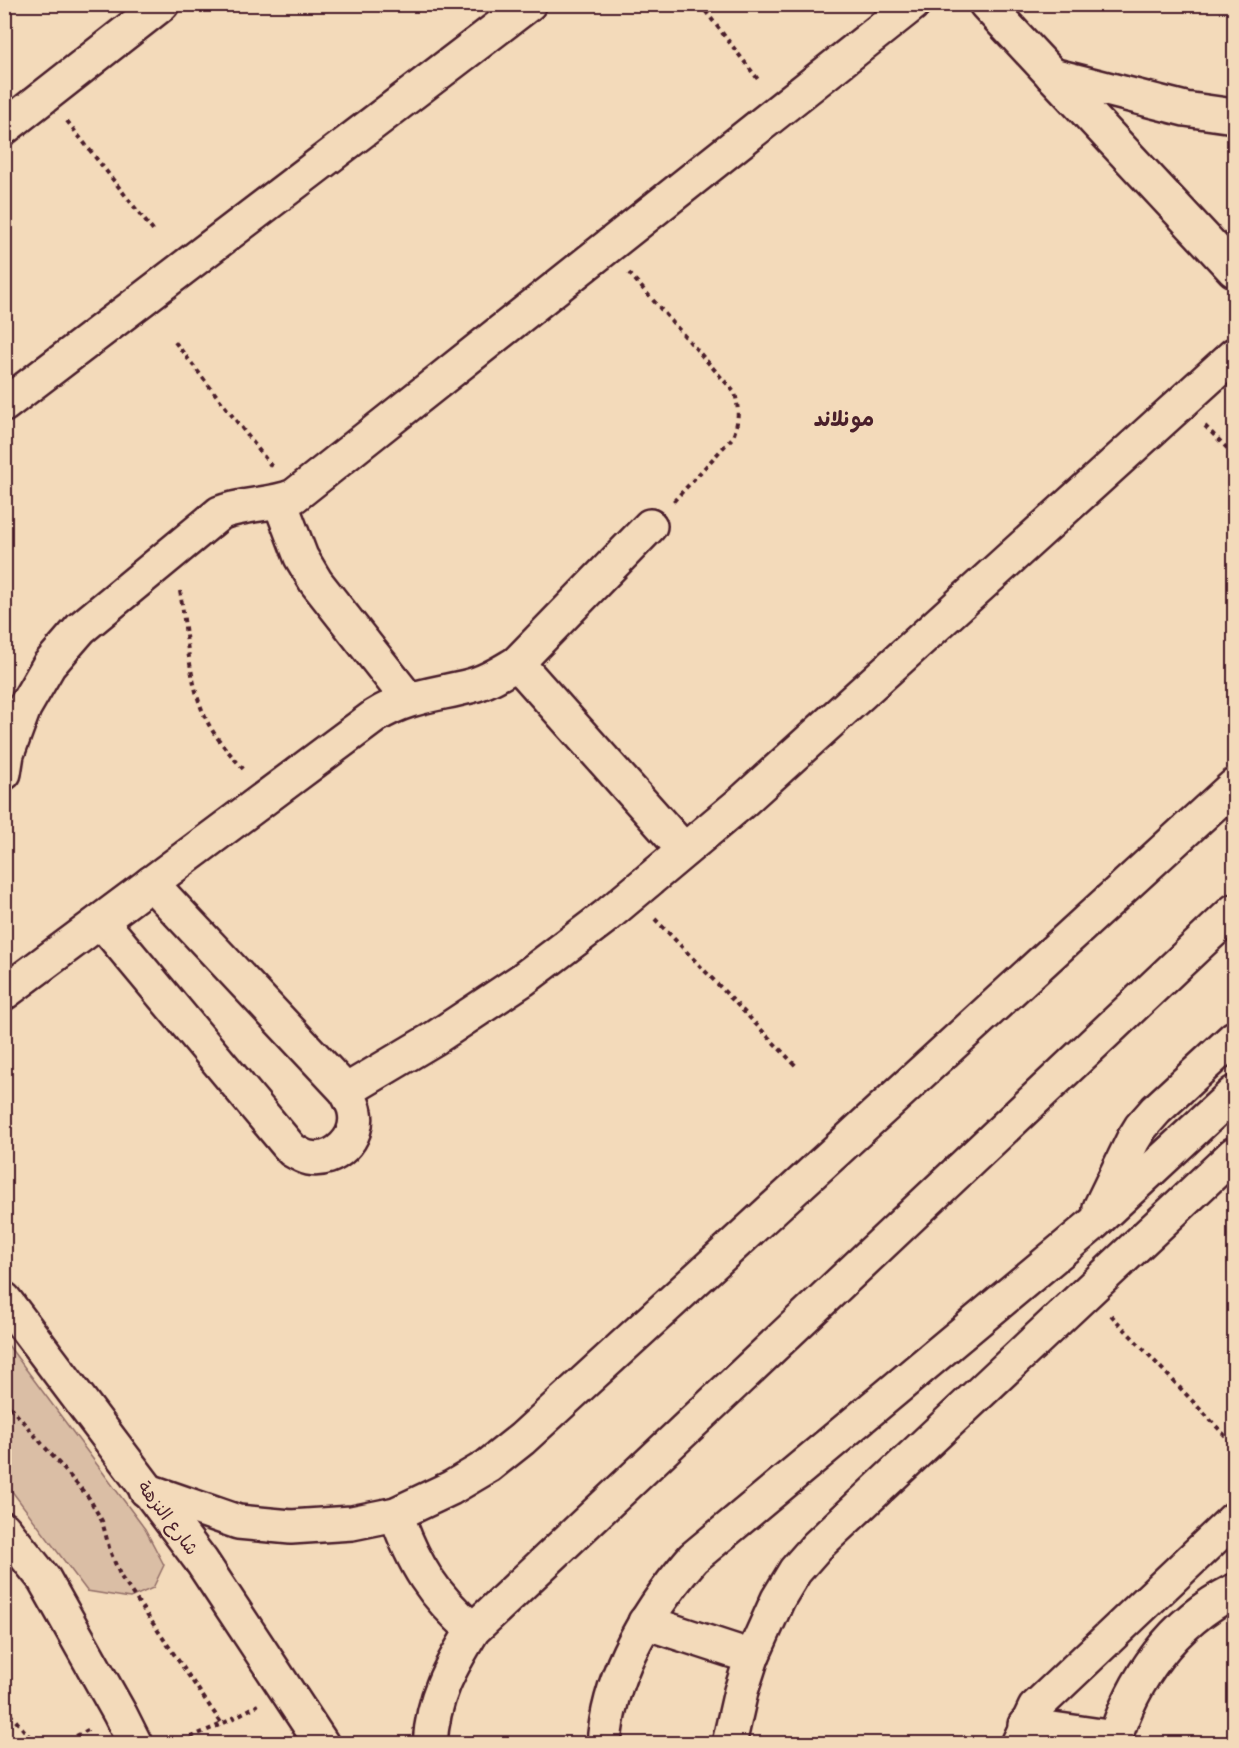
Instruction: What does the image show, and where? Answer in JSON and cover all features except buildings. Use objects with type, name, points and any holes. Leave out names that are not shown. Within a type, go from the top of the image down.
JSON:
[{"type":"street","points":[[4,405],[528,4]]},
{"type":"street","points":[[4,772],[7,754],[24,708],[49,665],[81,628],[220,513],[234,508],[287,499],[913,4]]},
{"type":"street","points":[[986,4],[1234,270]]},
{"type":"street","points":[[4,128],[151,10]]},
{"type":"street","points":[[1052,75],[1185,109],[1234,116]]},
{"type":"street","points":[[346,1091],[435,1038],[522,980],[632,894],[742,802],[1234,355]]},
{"type":"street","points":[[287,499],[301,557],[316,582],[408,699]]},
{"type":"street","points":[[4,993],[390,706],[408,699],[472,686],[517,663],[650,526]]},
{"type":"street","points":[[517,663],[684,850]]},
{"type":"street","points":[[146,1491],[238,1522],[280,1526],[352,1523],[396,1514],[451,1488],[488,1466],[522,1439],[1234,786]]},
{"type":"street","points":[[101,921],[292,1150],[310,1158],[328,1157],[345,1147],[354,1131],[356,1112],[346,1091],[151,883]]},
{"type":"street","points":[[430,1743],[431,1722],[447,1673],[473,1630],[1234,911]]},
{"type":"street","points":[[1092,1225],[1141,1127],[1156,1110],[1234,1038]]},
{"type":"street","points":[[604,1743],[613,1695],[627,1657],[645,1622],[667,1588],[693,1558],[1092,1225],[1234,1093]]},
{"type":"street","points":[[729,1743],[741,1691],[752,1657],[778,1599],[795,1571],[817,1546],[1234,1154]]},
{"type":"street","name":"شارع النزهة","points":[[4,1299],[146,1491],[202,1562],[322,1743]]},
{"type":"street","points":[[396,1514],[409,1549],[432,1589],[473,1630]]},
{"type":"street","points":[[1234,1519],[1035,1708],[1021,1734],[1114,1741],[1143,1675],[1163,1646],[1188,1621],[1216,1600],[1234,1591]]},
{"type":"street","points":[[4,1528],[44,1580],[135,1743]]},
{"type":"street","points":[[645,1622],[752,1657]]},
{"type":"path","points":[[700,4],[782,109]]},
{"type":"path","points":[[46,95],[154,232]]},
{"type":"path","points":[[607,247],[735,393],[739,408],[738,423],[733,437],[650,526]]},
{"type":"path","points":[[176,342],[287,499]]},
{"type":"path","points":[[1182,403],[1234,455]]},
{"type":"path","points":[[174,551],[199,704],[208,725],[266,797]]},
{"type":"path","points":[[632,894],[796,1066]]},
{"type":"path","points":[[1087,1291],[1234,1445]]},
{"type":"path","points":[[4,1400],[89,1498],[102,1521],[110,1551],[121,1577],[222,1724]]},
{"type":"path","points":[[174,1743],[222,1724],[287,1690]]},
{"type":"path","points":[[4,1707],[34,1742],[55,1743]]},
{"type":"shaded area","points":[[5,1341],[145,1529],[164,1565],[153,1588],[130,1598],[87,1591],[5,1482]]},
{"type":"district","name":"مونلاند","points":[[844,419]]}]
